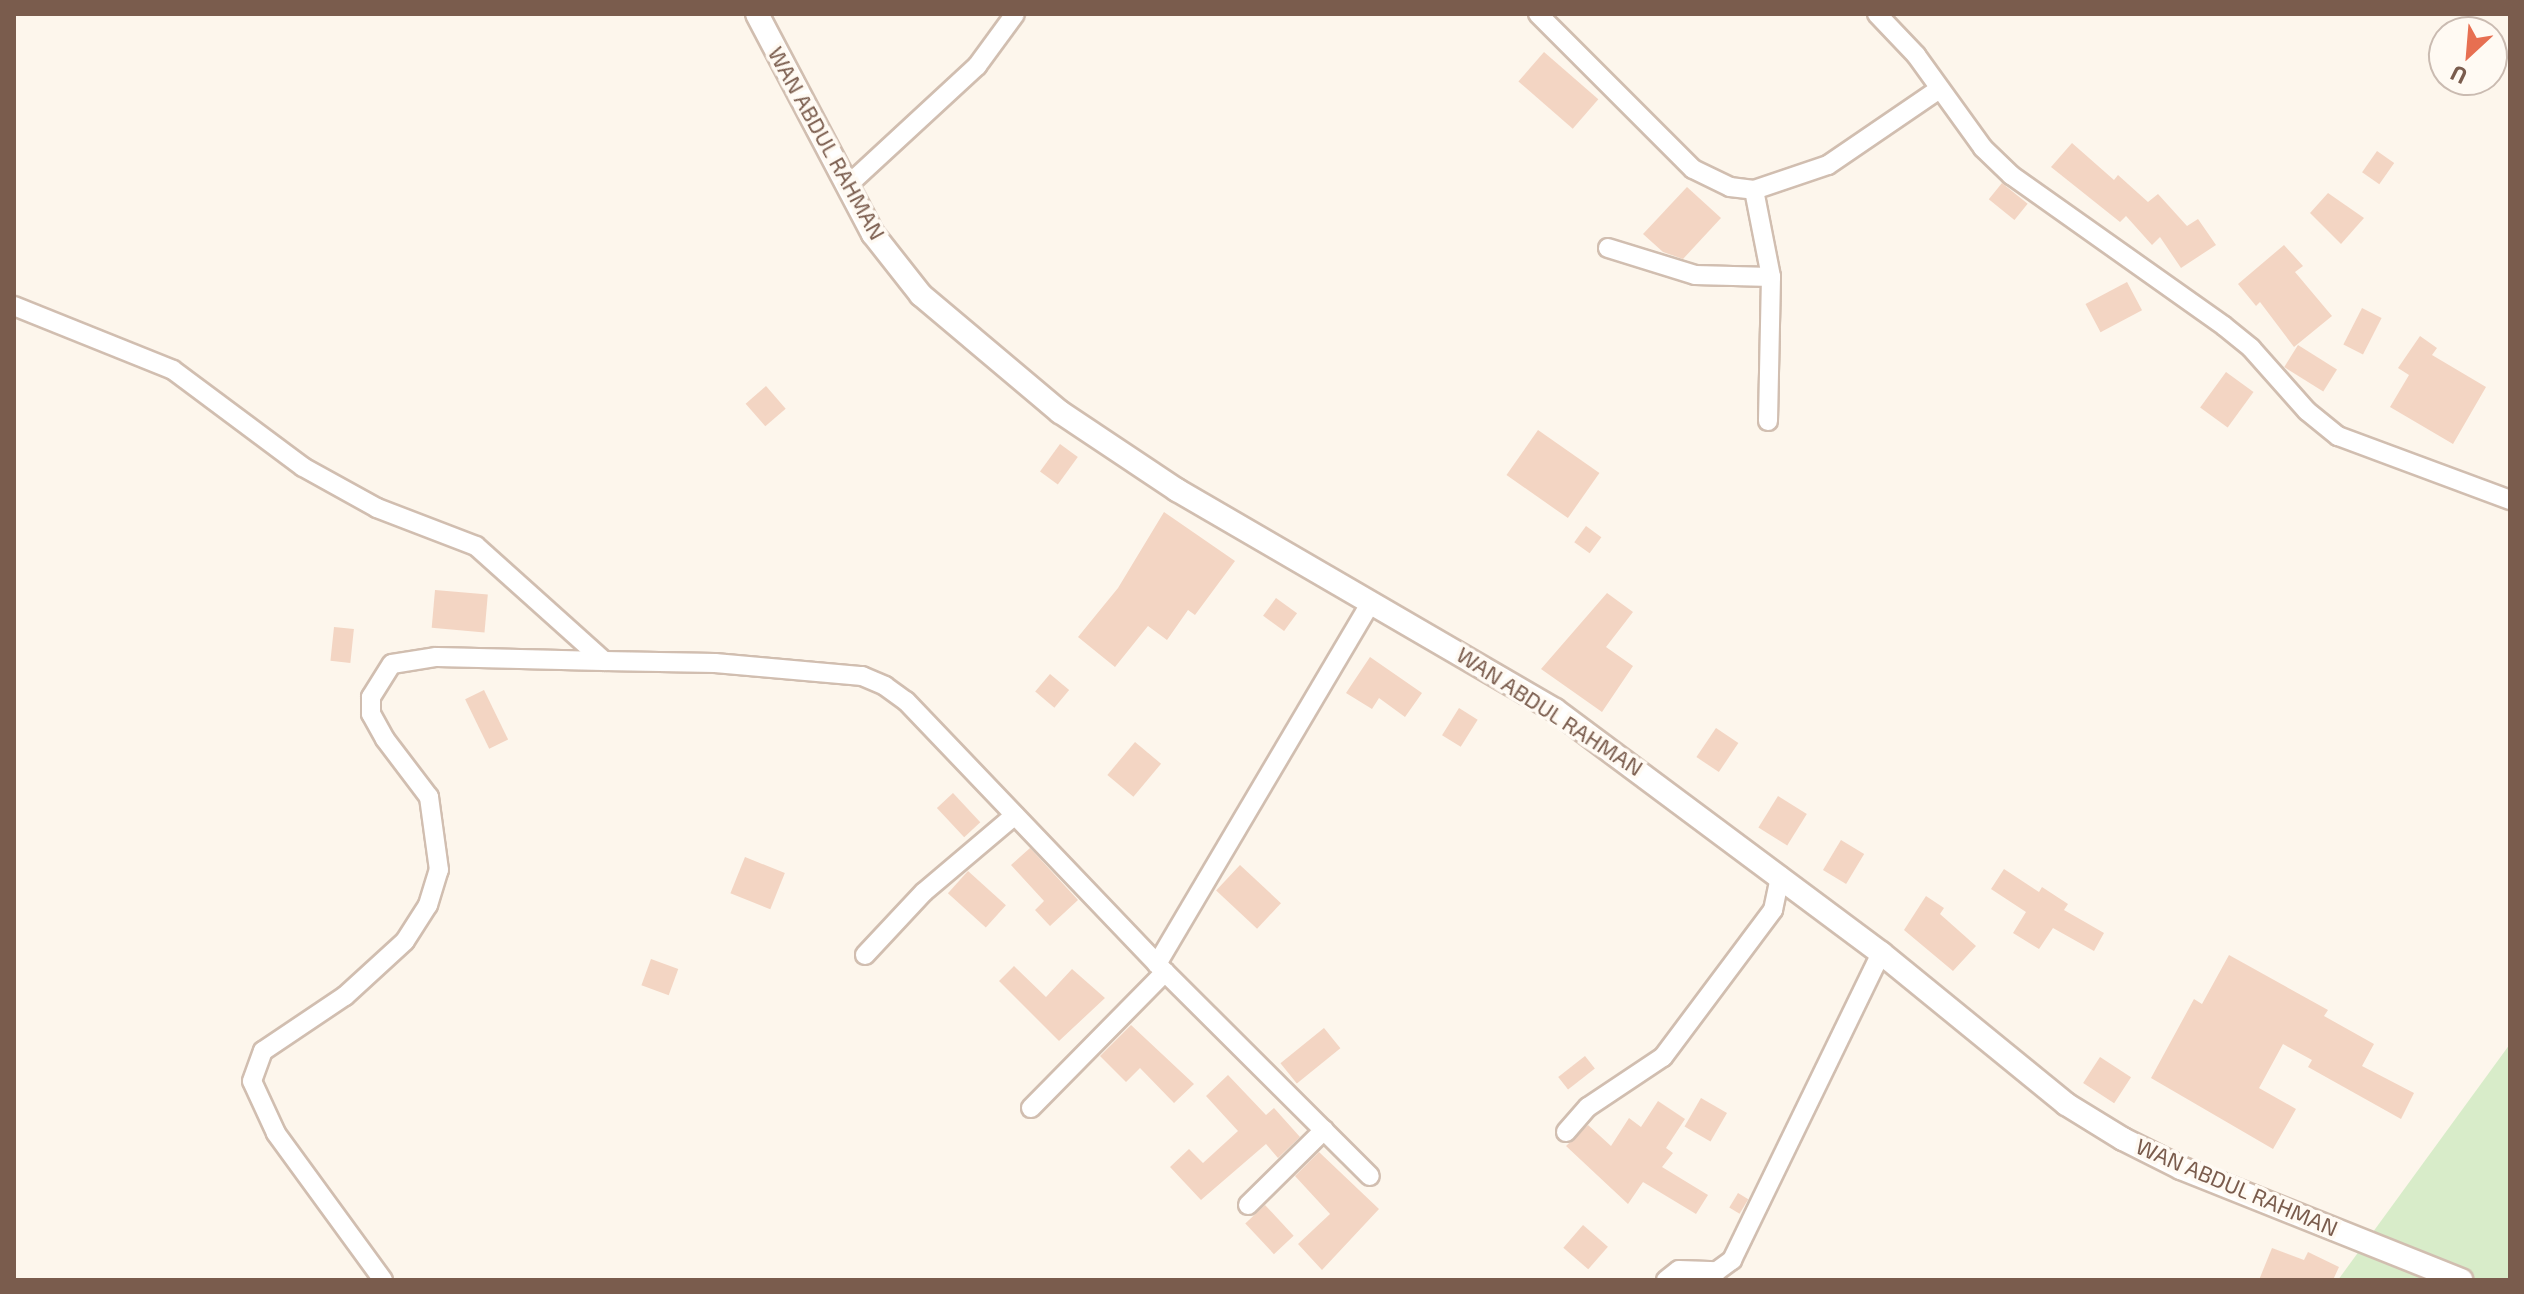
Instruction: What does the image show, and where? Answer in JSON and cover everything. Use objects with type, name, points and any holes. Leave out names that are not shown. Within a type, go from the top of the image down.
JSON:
[{"type":"street","name":"WAN ABDUL RAHMAN","points":[[757,14],[873,234],[921,295],[1060,412],[1177,490],[1555,710],[1881,953],[2066,1104],[2123,1139],[2181,1168],[2461,1280]]},
{"type":"street","points":[[847,186],[977,66],[1015,14]]},
{"type":"street","points":[[1538,14],[1693,169],[1730,187],[1754,190],[1828,165],[1938,90]]},
{"type":"street","points":[[1877,14],[1916,55],[1938,90],[2011,175],[2224,326],[2251,348],[2307,411],[2338,436],[2510,500]]},
{"type":"street","points":[[1754,190],[1771,277],[1768,421]]},
{"type":"street","points":[[1608,248],[1695,275],[1771,277]]},
{"type":"street","points":[[14,306],[173,370],[303,467],[377,508],[476,546],[604,661]]},
{"type":"street","points":[[1031,1108],[1161,968],[1371,602]]},
{"type":"street","points":[[383,1280],[276,1133],[252,1081],[263,1051],[345,996],[405,941],[428,905],[439,870],[429,797],[385,739],[371,714],[371,697],[392,664],[436,657],[715,663],[862,676],[906,701],[1161,968],[1370,1176]]},
{"type":"street","points":[[865,955],[924,892],[1015,815]]},
{"type":"street","points":[[1566,1132],[1588,1107],[1663,1057],[1773,910],[1780,876]]},
{"type":"street","points":[[1666,1280],[1679,1270],[1717,1271],[1732,1260],[1881,953]]},
{"type":"street","points":[[1248,1205],[1324,1130]]},
{"type":"green space","points":[[2510,1044],[2510,1280],[2338,1280]]},
{"type":"building","points":[[1544,52],[1598,99],[1573,129],[1518,81]]},
{"type":"building","points":[[2072,143],[2114,180],[2118,175],[2148,202],[2158,194],[2187,226],[2198,219],[2216,245],[2181,268],[2160,237],[2152,245],[2126,216],[2120,222],[2051,167]]},
{"type":"building","points":[[2377,151],[2394,163],[2379,184],[2362,172]]},
{"type":"building","points":[[2002,183],[2028,204],[2014,220],[1989,199]]},
{"type":"building","points":[[1687,187],[1721,218],[1683,259],[1663,252],[1643,234]]},
{"type":"building","points":[[2328,193],[2364,218],[2341,244],[2310,213]]},
{"type":"building","points":[[2284,245],[2303,266],[2295,272],[2332,316],[2294,347],[2260,302],[2256,306],[2238,284]]},
{"type":"building","points":[[2127,282],[2142,310],[2101,332],[2086,304]]},
{"type":"building","points":[[2362,308],[2382,318],[2363,355],[2343,345]]},
{"type":"building","points":[[2420,336],[2437,348],[2432,355],[2486,387],[2453,444],[2390,407],[2409,375],[2398,368]]},
{"type":"building","points":[[2298,345],[2337,369],[2323,391],[2284,367]]},
{"type":"building","points":[[2226,372],[2254,392],[2228,428],[2200,408]]},
{"type":"building","points":[[766,386],[786,409],[765,426],[746,404]]},
{"type":"building","points":[[1538,430],[1599,473],[1568,518],[1506,475]]},
{"type":"building","points":[[1060,444],[1078,457],[1058,484],[1040,472]]},
{"type":"building","points":[[1164,512],[1235,561],[1195,615],[1188,610],[1167,640],[1148,626],[1115,667],[1078,637],[1118,588]]},
{"type":"building","points":[[1586,526],[1601,537],[1590,553],[1574,542]]},
{"type":"building","points":[[435,590],[488,595],[484,632],[432,628]]},
{"type":"building","points":[[1607,593],[1633,612],[1606,647],[1633,666],[1602,712],[1541,669]]},
{"type":"building","points":[[1276,598],[1297,613],[1284,631],[1263,616]]},
{"type":"building","points":[[334,627],[354,629],[350,663],[330,661]]},
{"type":"building","points":[[1370,657],[1422,693],[1405,717],[1379,698],[1372,709],[1346,693]]},
{"type":"building","points":[[1050,674],[1069,690],[1054,708],[1035,692]]},
{"type":"building","points":[[484,690],[508,739],[489,749],[465,699]]},
{"type":"building","points":[[1459,708],[1478,720],[1461,747],[1442,735]]},
{"type":"building","points":[[1716,728],[1738,743],[1719,772],[1696,757]]},
{"type":"building","points":[[1135,742],[1161,764],[1133,797],[1107,775]]},
{"type":"building","points":[[953,793],[980,822],[964,837],[937,808]]},
{"type":"building","points":[[1778,796],[1807,814],[1787,845],[1758,827]]},
{"type":"building","points":[[1841,840],[1864,854],[1846,884],[1823,870]]},
{"type":"building","points":[[1030,848],[1078,900],[1050,926],[1035,910],[1044,901],[1011,865]]},
{"type":"building","points":[[745,857],[785,873],[770,909],[730,893]]},
{"type":"building","points":[[1240,865],[1281,903],[1257,929],[1216,891]]},
{"type":"building","points":[[2004,869],[2039,892],[2042,887],[2068,904],[2064,910],[2104,933],[2094,951],[2053,928],[2039,949],[2013,933],[2026,912],[1991,889]]},
{"type":"building","points":[[968,871],[1006,905],[986,927],[948,893]]},
{"type":"building","points":[[1926,896],[1944,908],[1940,914],[1976,946],[1953,971],[1904,930]]},
{"type":"building","points":[[2229,955],[2328,1010],[2324,1016],[2374,1044],[2362,1066],[2414,1093],[2401,1119],[2308,1067],[2312,1060],[2283,1044],[2259,1088],[2296,1109],[2273,1149],[2151,1078],[2194,999],[2202,1004]]},
{"type":"building","points":[[651,959],[678,969],[669,995],[641,985]]},
{"type":"building","points":[[1014,966],[1046,997],[1072,969],[1105,998],[1059,1041],[999,981]]},
{"type":"building","points":[[1131,1025],[1194,1084],[1174,1103],[1140,1068],[1126,1082],[1100,1056]]},
{"type":"building","points":[[1324,1028],[1340,1048],[1297,1083],[1280,1063]]},
{"type":"building","points":[[1585,1056],[1595,1069],[1568,1090],[1558,1077]]},
{"type":"building","points":[[2100,1057],[2131,1077],[2114,1103],[2083,1083]]},
{"type":"building","points":[[1228,1075],[1266,1115],[1274,1108],[1300,1137],[1278,1158],[1266,1144],[1201,1200],[1170,1167],[1189,1149],[1203,1163],[1238,1131],[1206,1096]]},
{"type":"building","points":[[1701,1098],[1727,1113],[1710,1142],[1684,1127]]},
{"type":"building","points":[[1658,1101],[1685,1119],[1666,1148],[1673,1153],[1662,1167],[1708,1195],[1696,1214],[1643,1182],[1628,1204],[1566,1146],[1588,1125],[1611,1146],[1629,1118],[1641,1127]]},
{"type":"building","points":[[1319,1152],[1379,1209],[1322,1270],[1298,1244],[1330,1214],[1295,1176]]},
{"type":"building","points":[[1738,1193],[1748,1199],[1740,1214],[1729,1208]]},
{"type":"building","points":[[1265,1205],[1294,1236],[1274,1254],[1245,1223]]},
{"type":"building","points":[[1583,1225],[1608,1247],[1588,1269],[1563,1248]]},
{"type":"building","points":[[2272,1248],[2304,1260],[2308,1252],[2339,1267],[2333,1280],[2259,1280]]}]
